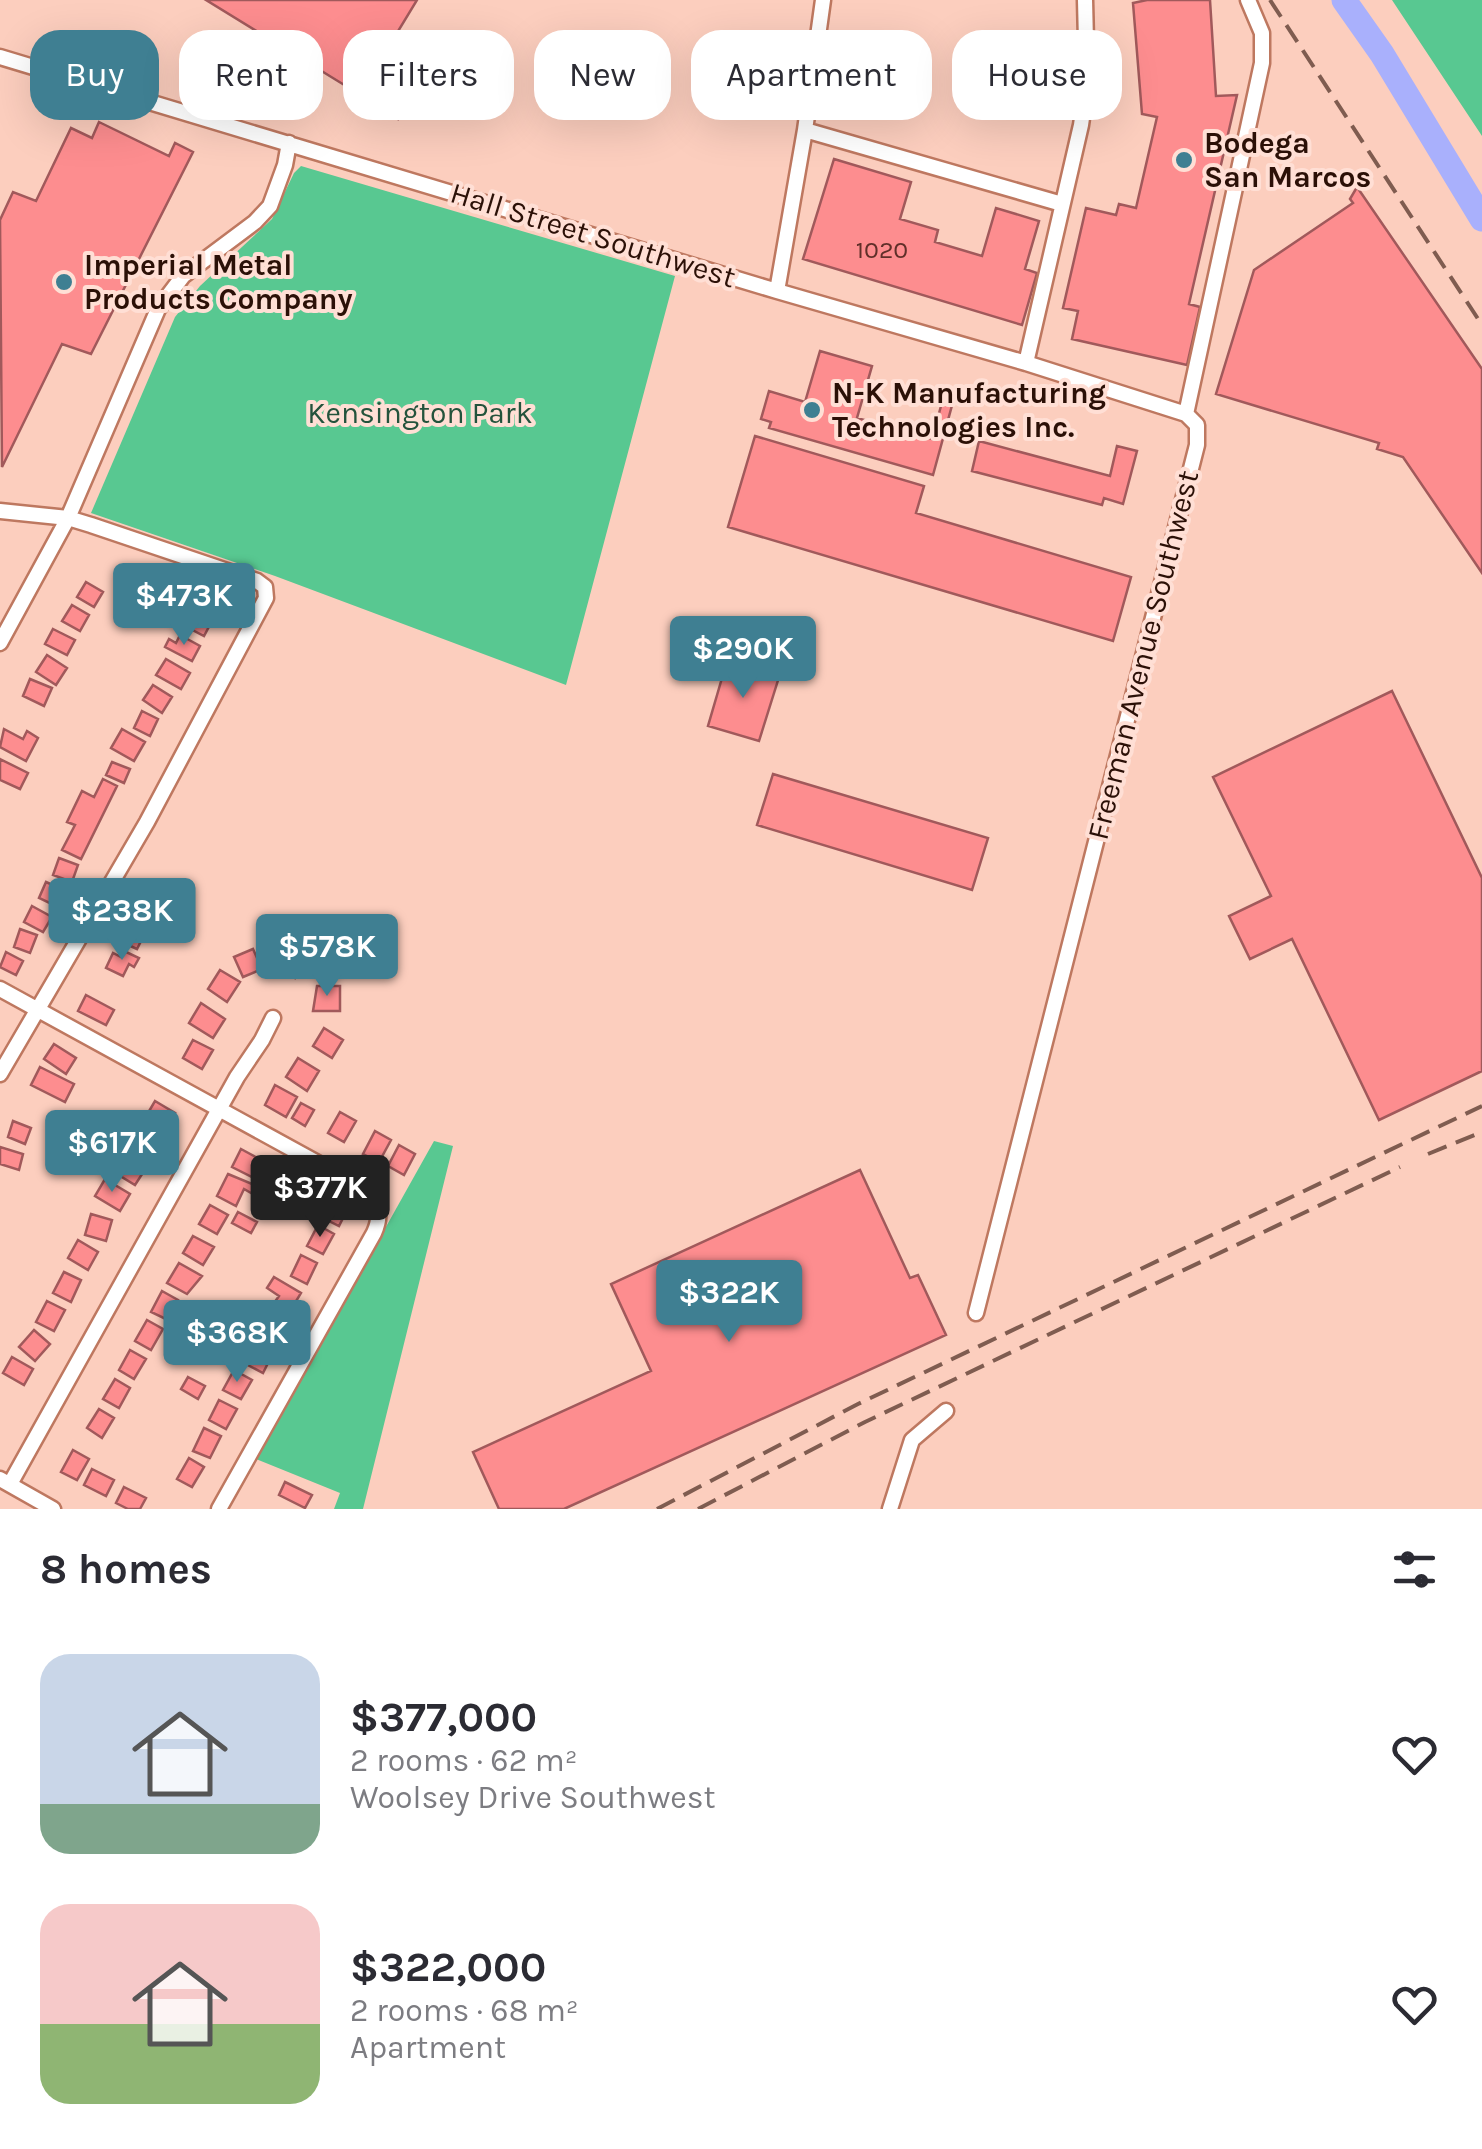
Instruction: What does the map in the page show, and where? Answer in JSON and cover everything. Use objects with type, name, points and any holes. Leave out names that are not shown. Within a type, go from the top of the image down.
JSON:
[{"type":"street","points":[[777,291],[805,130],[822,0]]},
{"type":"street","points":[[1026,362],[1086,84],[1085,0]]},
{"type":"street","name":"Freeman Avenue Southwest","points":[[976,1313],[1197,445],[1197,425],[1186,414],[1262,64],[1262,33],[1248,0]]},
{"type":"street","name":"Hall Street Southwest","points":[[0,56],[777,291],[1026,362],[1186,414]]},
{"type":"street","points":[[805,130],[1062,204]]},
{"type":"street","points":[[0,643],[68,518],[158,309],[183,276],[256,222],[270,206],[289,143]]},
{"type":"street","points":[[0,511],[68,518],[243,576],[265,587],[266,598],[147,822],[0,1074]]},
{"type":"street","points":[[0,989],[354,1182],[376,1202],[380,1221],[374,1233],[218,1509]]},
{"type":"street","points":[[54,1509],[5,1482],[273,1018]]},
{"type":"street","points":[[890,1509],[912,1440],[946,1410]]},
{"type":"green space","points":[[1392,0],[1482,0],[1482,136]]},
{"type":"green space","name":"Kensington Park","points":[[301,166],[675,276],[566,685],[275,576],[91,513],[175,317],[200,286],[272,219]]},
{"type":"green space","points":[[434,1141],[453,1146],[363,1509],[334,1509],[340,1493],[256,1459]]},
{"type":"building","points":[[206,0],[417,0],[399,30],[343,30],[343,84],[323,72],[323,30],[255,30]]},
{"type":"building","name":"Bodega San Marcos","points":[[1210,0],[1216,96],[1237,95],[1189,304],[1200,307],[1187,365],[1072,339],[1078,311],[1063,308],[1086,208],[1116,215],[1119,204],[1136,208],[1157,117],[1142,114],[1133,3]]},
{"type":"building","name":"Imperial Metal Products Company","points":[[99,122],[169,156],[175,143],[193,152],[91,354],[62,344],[2,467],[0,220],[13,192],[36,201],[71,128],[92,138]]},
{"type":"building","points":[[834,159],[911,182],[900,219],[938,230],[935,242],[982,256],[996,208],[1039,221],[1025,269],[1037,273],[1022,325],[803,259]]},
{"type":"building","points":[[1357,187],[1482,369],[1482,573],[1403,457],[1377,449],[1379,443],[1216,394],[1254,270],[1353,203],[1350,199]]},
{"type":"building","name":"N-K Manufacturing Technologies Inc.","points":[[820,351],[872,366],[857,418],[932,439],[944,395],[954,398],[933,475],[769,428],[771,422],[761,419],[769,391],[805,402]]},
{"type":"building","points":[[755,436],[924,486],[916,513],[1131,577],[1113,641],[728,527]]},
{"type":"building","points":[[979,441],[1110,476],[1117,446],[1137,451],[1123,504],[1104,498],[1102,505],[972,471]]},
{"type":"building","points":[[86,582],[103,592],[94,607],[77,597]]},
{"type":"building","points":[[72,605],[89,615],[80,631],[62,621]]},
{"type":"building","points":[[190,606],[213,619],[204,636],[181,624]]},
{"type":"building","points":[[53,629],[75,640],[67,655],[45,644]]},
{"type":"building","points":[[180,635],[200,646],[192,661],[165,647],[169,639],[176,643]]},
{"type":"building","points":[[47,655],[67,668],[56,685],[36,672]]},
{"type":"building","points":[[166,659],[190,673],[181,689],[156,675]]},
{"type":"building","points":[[727,661],[779,677],[759,741],[708,726]]},
{"type":"building","points":[[30,679],[52,688],[44,706],[23,696]]},
{"type":"building","points":[[153,685],[172,697],[162,713],[143,700]]},
{"type":"building","points":[[1392,691],[1482,878],[1482,1071],[1379,1120],[1292,939],[1250,959],[1229,916],[1271,896],[1213,777]]},
{"type":"building","points":[[142,711],[158,719],[150,736],[134,728]]},
{"type":"building","points":[[4,729],[23,739],[27,731],[38,738],[26,761],[0,747]]},
{"type":"building","points":[[122,729],[145,742],[134,761],[111,748]]},
{"type":"building","points":[[0,759],[28,773],[20,789],[0,780]]},
{"type":"building","points":[[112,762],[130,769],[124,783],[106,775]]},
{"type":"building","points":[[773,774],[988,838],[972,890],[757,825]]},
{"type":"building","points":[[103,779],[117,786],[81,859],[62,850],[75,825],[67,822],[82,791],[94,797]]},
{"type":"building","points":[[59,858],[78,865],[72,882],[53,875]]},
{"type":"building","points":[[46,882],[64,890],[56,906],[39,898]]},
{"type":"building","points":[[140,897],[160,906],[153,921],[133,912]]},
{"type":"building","points":[[32,906],[52,917],[43,932],[24,922]]},
{"type":"building","points":[[261,918],[278,920],[276,938],[259,937]]},
{"type":"building","points":[[122,923],[145,933],[137,949],[115,939]]},
{"type":"building","points":[[20,929],[37,935],[30,953],[14,947]]},
{"type":"building","points":[[291,944],[309,956],[295,978],[277,966]]},
{"type":"building","points":[[253,949],[262,969],[243,977],[234,957]]},
{"type":"building","points":[[124,951],[139,958],[134,967],[129,964],[123,976],[106,968],[113,953],[121,957]]},
{"type":"building","points":[[6,952],[23,961],[16,975],[0,967]]},
{"type":"building","points":[[220,970],[240,982],[227,1002],[208,989]]},
{"type":"building","points":[[317,986],[340,986],[340,1011],[313,1011]]},
{"type":"building","points":[[86,995],[114,1010],[106,1025],[78,1011]]},
{"type":"building","points":[[201,1003],[225,1019],[213,1038],[189,1023]]},
{"type":"building","points":[[324,1028],[343,1040],[332,1058],[313,1046]]},
{"type":"building","points":[[193,1040],[213,1050],[202,1069],[183,1058]]},
{"type":"building","points":[[54,1044],[76,1058],[66,1074],[44,1059]]},
{"type":"building","points":[[298,1058],[319,1071],[307,1091],[286,1077]]},
{"type":"building","points":[[40,1067],[74,1084],[65,1102],[31,1085]]},
{"type":"building","points":[[275,1085],[297,1097],[286,1117],[265,1105]]},
{"type":"building","points":[[155,1101],[175,1113],[165,1129],[145,1118]]},
{"type":"building","points":[[301,1103],[314,1110],[305,1126],[292,1118]]},
{"type":"building","points":[[340,1112],[356,1121],[344,1142],[328,1133]]},
{"type":"building","points":[[13,1121],[31,1128],[25,1144],[8,1137]]},
{"type":"building","points":[[147,1125],[164,1135],[151,1157],[134,1147]]},
{"type":"building","points":[[375,1131],[391,1140],[379,1162],[363,1154]]},
{"type":"building","points":[[399,1145],[415,1154],[404,1175],[388,1166]]},
{"type":"building","points":[[0,1147],[23,1154],[19,1170],[0,1164]]},
{"type":"building","points":[[241,1149],[263,1161],[254,1178],[232,1167]]},
{"type":"building","points":[[129,1154],[148,1165],[135,1185],[117,1174]]},
{"type":"building","points":[[860,1170],[910,1278],[918,1275],[946,1335],[564,1509],[499,1509],[473,1452],[651,1371],[611,1284]]},
{"type":"building","points":[[228,1174],[262,1188],[258,1197],[244,1189],[236,1206],[217,1196]]},
{"type":"building","points":[[105,1179],[130,1194],[120,1211],[95,1196]]},
{"type":"building","points":[[326,1197],[348,1208],[339,1226],[317,1215]]},
{"type":"building","points":[[210,1205],[228,1215],[217,1234],[199,1224]]},
{"type":"building","points":[[238,1212],[257,1222],[251,1233],[232,1223]]},
{"type":"building","points":[[91,1214],[112,1220],[106,1241],[85,1235]]},
{"type":"building","points":[[318,1225],[334,1234],[323,1254],[307,1246]]},
{"type":"building","points":[[193,1236],[214,1247],[203,1265],[183,1253]]},
{"type":"building","points":[[78,1240],[98,1252],[88,1270],[68,1258]]},
{"type":"building","points":[[301,1255],[317,1263],[307,1284],[291,1276]]},
{"type":"building","points":[[179,1263],[202,1276],[187,1294],[167,1283]]},
{"type":"building","points":[[64,1272],[81,1280],[71,1302],[53,1293]]},
{"type":"building","points":[[274,1277],[301,1293],[289,1313],[274,1303],[279,1296],[267,1288]]},
{"type":"building","points":[[162,1291],[178,1300],[168,1320],[151,1312]]},
{"type":"building","points":[[47,1301],[65,1310],[54,1331],[36,1322]]},
{"type":"building","points":[[263,1308],[285,1322],[272,1343],[250,1329]]},
{"type":"building","points":[[147,1320],[163,1329],[151,1350],[135,1341]]},
{"type":"building","points":[[34,1330],[50,1344],[35,1361],[19,1347]]},
{"type":"building","points":[[250,1346],[271,1357],[263,1373],[242,1362]]},
{"type":"building","points":[[130,1350],[146,1359],[134,1379],[119,1370]]},
{"type":"building","points":[[12,1357],[33,1369],[24,1385],[3,1373]]},
{"type":"building","points":[[234,1370],[252,1380],[241,1399],[223,1390]]},
{"type":"building","points":[[188,1377],[205,1386],[198,1399],[181,1389]]},
{"type":"building","points":[[115,1379],[130,1388],[119,1408],[103,1399]]},
{"type":"building","points":[[219,1400],[237,1409],[226,1429],[209,1420]]},
{"type":"building","points":[[99,1409],[114,1418],[102,1438],[87,1428]]},
{"type":"building","points":[[204,1428],[221,1436],[210,1458],[193,1451]]},
{"type":"building","points":[[73,1450],[89,1459],[77,1480],[61,1472]]},
{"type":"building","points":[[189,1458],[204,1467],[192,1487],[177,1479]]},
{"type":"building","points":[[92,1469],[114,1480],[106,1496],[84,1485]]},
{"type":"building","points":[[285,1482],[312,1495],[305,1508],[279,1495]]},
{"type":"building","points":[[124,1487],[146,1498],[140,1509],[116,1503]]},
{"type":"waterway","points":[[1344,0],[1382,54],[1482,219]]},
{"type":"railway","points":[[1270,0],[1482,325]]},
{"type":"railway","points":[[657,1509],[858,1404],[1482,1106]]},
{"type":"railway","points":[[1428,1154],[1482,1132]]},
{"type":"railway","points":[[698,1509],[865,1422],[1400,1167]]},
{"type":"place","name":"Bodega San Marcos","points":[[1184,160]]},
{"type":"place","name":"Imperial Metal Products Company","points":[[64,282]]},
{"type":"place","name":"N-K Manufacturing Technologies Inc.","points":[[812,410]]}]
